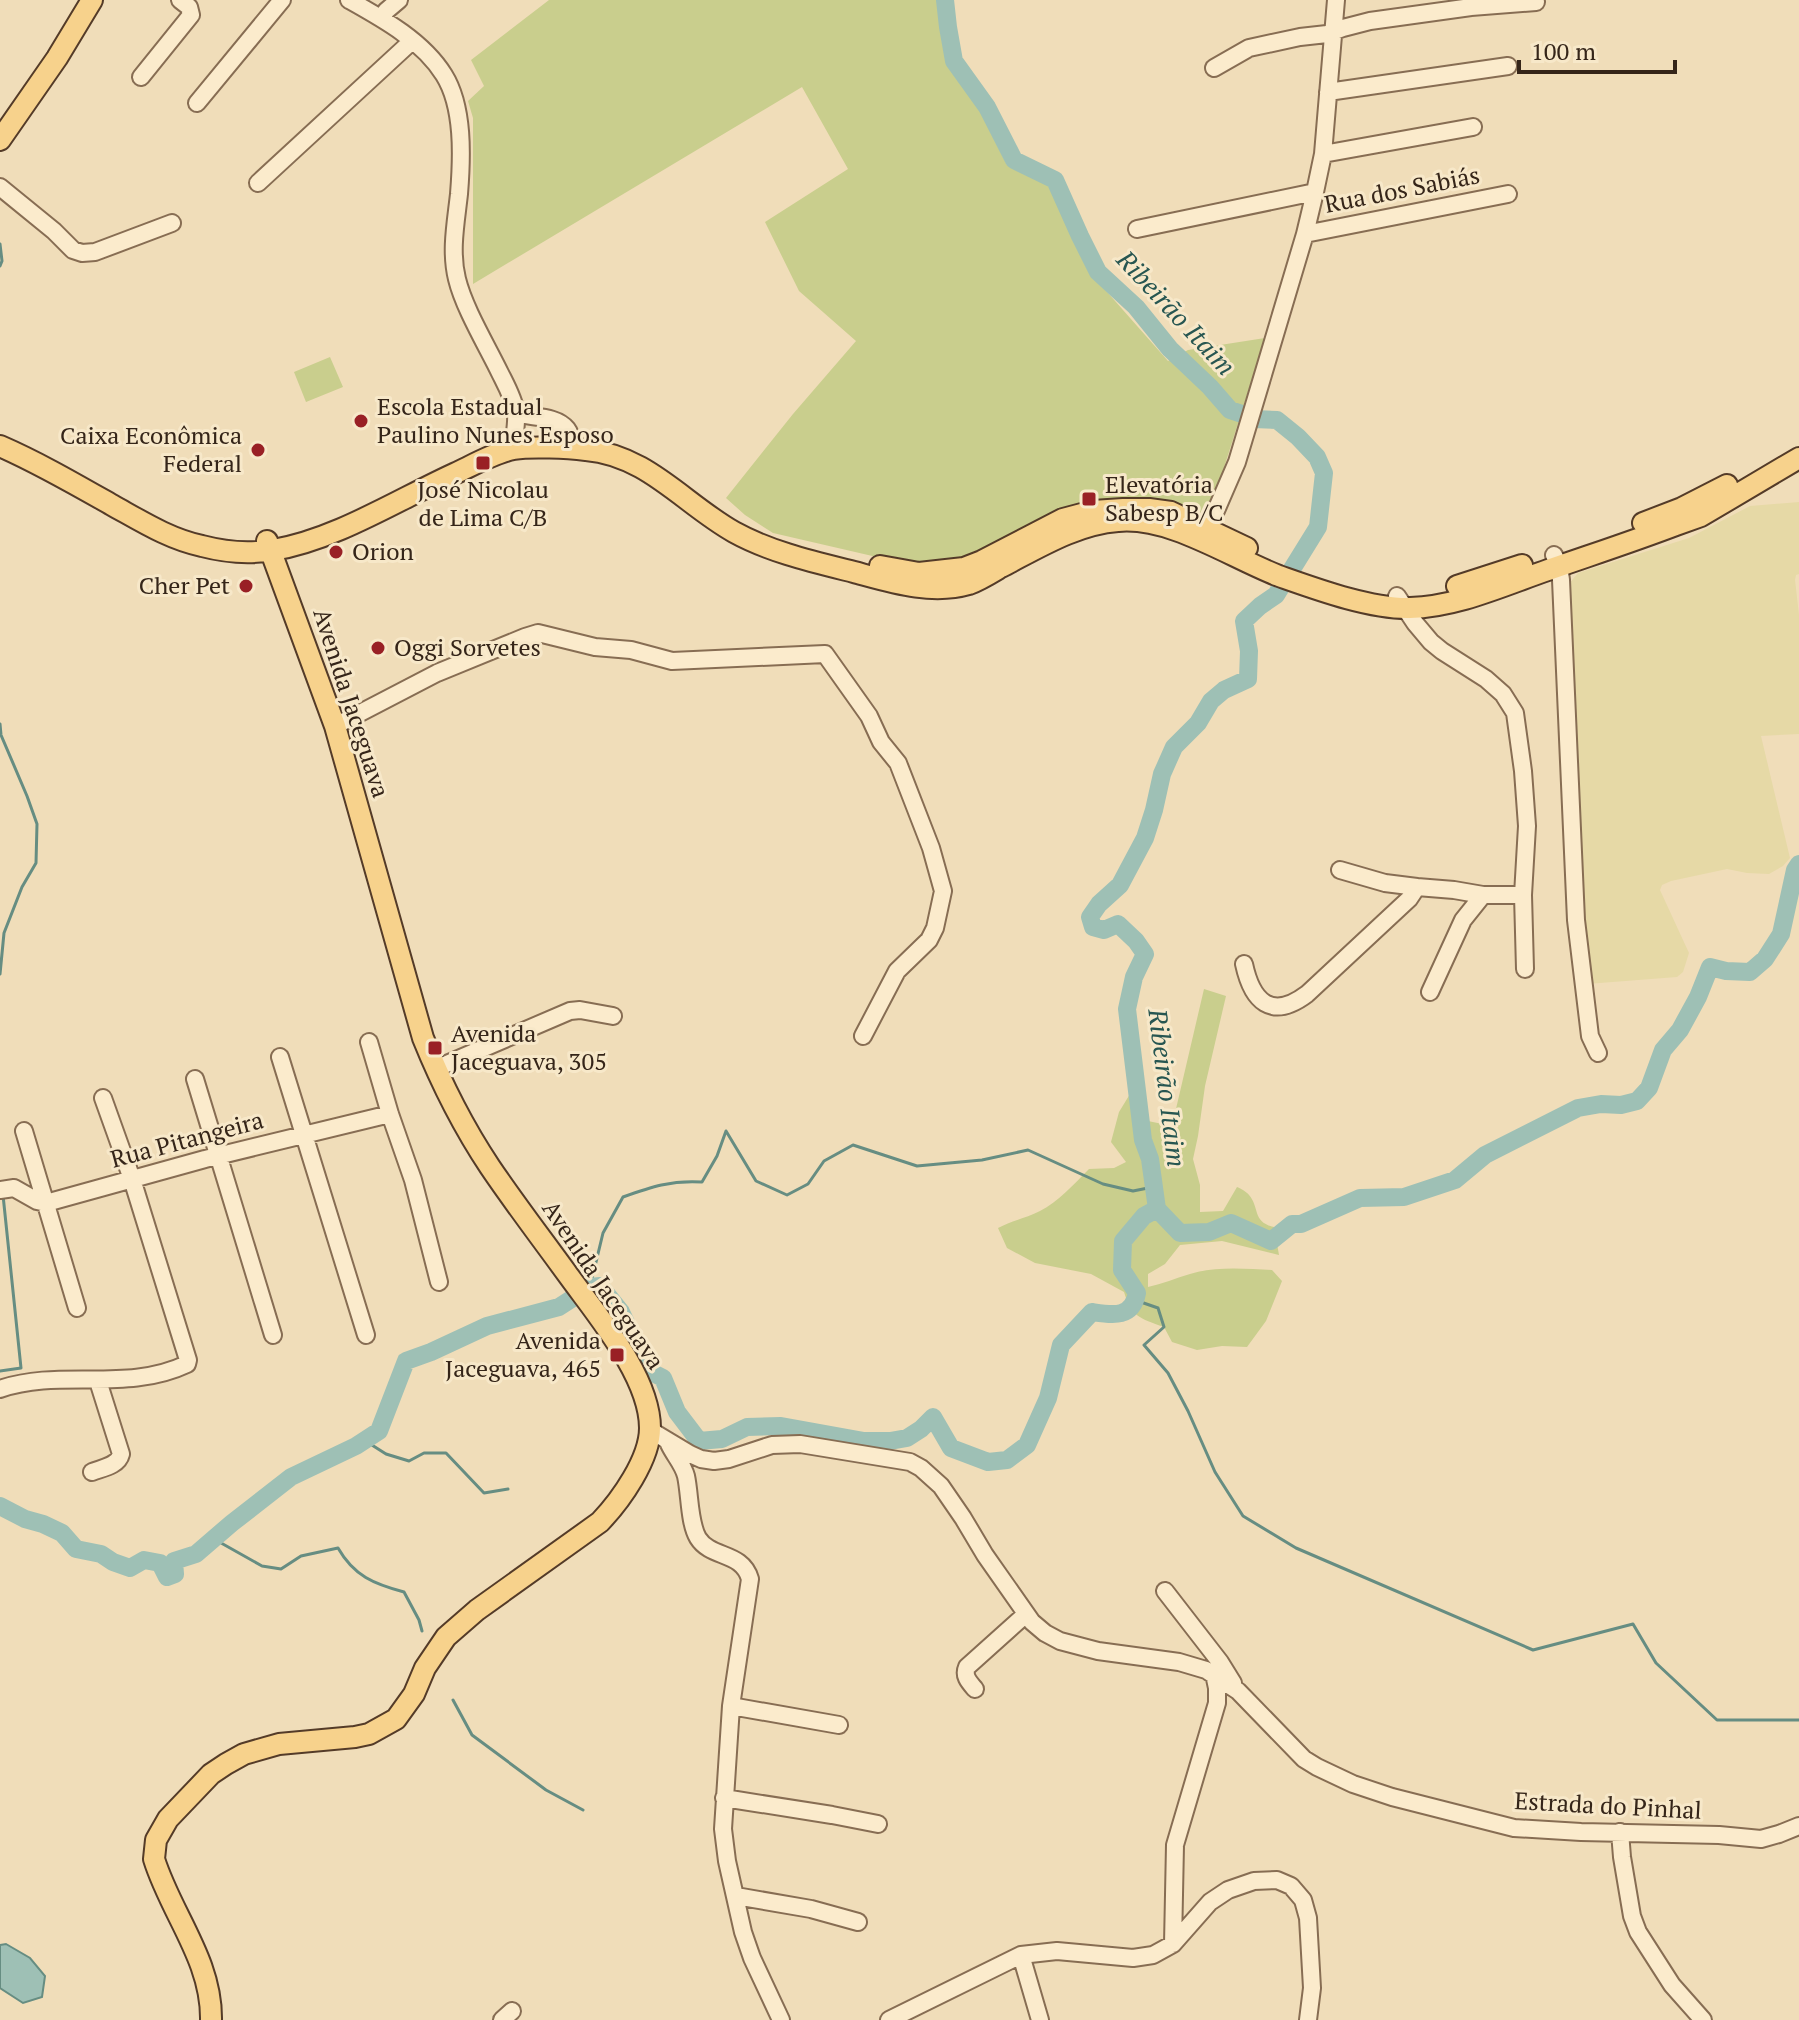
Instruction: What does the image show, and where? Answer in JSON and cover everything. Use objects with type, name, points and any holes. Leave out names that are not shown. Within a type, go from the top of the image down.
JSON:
[{"type":"main road","points":[[0,140],[57,58],[92,0]]},
{"type":"main road","points":[[0,435],[46,455],[186,529],[269,546]]},
{"type":"main road","points":[[0,446],[39,463],[180,541],[229,551],[250,553],[269,546],[312,540],[352,525],[513,444],[599,440],[641,454],[740,521],[773,539],[819,553],[893,569],[919,573],[964,568],[1063,519],[1093,511],[1149,509],[1171,512],[1208,529],[1212,539],[1268,567]]},
{"type":"main road","points":[[572,443],[639,465],[733,532],[770,548],[818,564],[915,586],[943,588],[971,583],[1067,534],[1120,520],[1180,527],[1201,533],[1208,529]]},
{"type":"main road","points":[[1556,560],[1713,494],[1799,443]]},
{"type":"main road","points":[[1166,526],[1268,567],[1307,579],[1365,590],[1401,602],[1701,516],[1799,458]]},
{"type":"main road","name":"Avenida Jaceguava","points":[[211,2020],[202,1965],[154,1859],[156,1840],[168,1819],[211,1774],[244,1754],[279,1744],[369,1734],[396,1719],[446,1637],[477,1610],[600,1522],[615,1507],[647,1448],[659,1435],[638,1379],[474,1142],[435,1069],[423,1038],[335,726],[269,546]]},
{"type":"street","points":[[141,77],[191,15],[189,7],[180,0]]},
{"type":"street","points":[[197,103],[282,0]]},
{"type":"street","points":[[349,0],[412,41],[434,61],[451,89],[460,126],[455,268],[461,293],[508,389],[516,413],[513,444]]},
{"type":"street","points":[[382,19],[399,0]]},
{"type":"street","points":[[1208,529],[1237,462],[1305,234],[1323,154],[1336,0]]},
{"type":"street","points":[[1214,68],[1249,48],[1333,33],[1370,21],[1536,2]]},
{"type":"street","points":[[258,183],[412,41]]},
{"type":"street","points":[[1328,92],[1508,66]]},
{"type":"street","points":[[1323,154],[1473,127]]},
{"type":"street","points":[[0,187],[73,250],[82,253],[95,252],[172,223]]},
{"type":"street","points":[[1137,229],[1315,192]]},
{"type":"street","name":"Rua dos Sabiás","points":[[1305,234],[1508,194]]},
{"type":"street","points":[[516,413],[556,422],[566,428],[572,443]]},
{"type":"street","points":[[1556,560],[1562,595],[1576,920],[1590,1036],[1598,1053]]},
{"type":"street","points":[[1401,602],[1431,642],[1486,679],[1503,694],[1515,713],[1527,826],[1523,895],[1525,969]]},
{"type":"street","points":[[335,726],[437,673],[538,633],[672,661],[825,654],[869,716],[881,742],[898,763],[931,848],[943,891],[935,928],[929,940],[897,971],[863,1036]]},
{"type":"street","points":[[1340,870],[1385,883],[1483,895],[1523,895]]},
{"type":"street","points":[[1244,964],[1250,986],[1260,1001],[1274,1006],[1292,1003],[1307,994],[1383,925],[1417,887]]},
{"type":"street","points":[[1430,992],[1463,920],[1483,895]]},
{"type":"street","points":[[435,1069],[570,1011],[613,1016]]},
{"type":"street","points":[[369,1042],[413,1180],[439,1282]]},
{"type":"street","points":[[280,1057],[366,1335]]},
{"type":"street","points":[[195,1079],[273,1335]]},
{"type":"street","points":[[0,1389],[44,1379],[98,1381],[138,1378],[187,1364],[132,1179],[103,1098]]},
{"type":"street","name":"Rua Pitangeira","points":[[46,1203],[218,1156],[390,1114]]},
{"type":"street","points":[[24,1131],[77,1308]]},
{"type":"street","points":[[7,1189],[46,1203]]},
{"type":"street","points":[[92,1472],[116,1463],[121,1454],[98,1381]]},
{"type":"street","points":[[659,1435],[685,1473],[698,1538],[742,1563],[750,1579],[731,1706],[723,1829],[743,1932],[781,2020]]},
{"type":"street","name":"Estrada do Pinhal","points":[[659,1435],[690,1454],[714,1461],[772,1445],[800,1444],[910,1462],[941,1486],[1026,1614],[1045,1633],[1060,1641],[1098,1651],[1195,1666],[1214,1674],[1238,1691],[1304,1759],[1353,1784],[1514,1828],[1761,1839],[1799,1826]]},
{"type":"street","points":[[1165,1591],[1220,1662],[1238,1691]]},
{"type":"street","points":[[975,1689],[968,1681],[967,1667],[1026,1614]]},
{"type":"street","points":[[1173,1944],[1175,1845],[1217,1703],[1214,1674]]},
{"type":"street","points":[[731,1706],[839,1725]]},
{"type":"street","points":[[724,1798],[878,1824]]},
{"type":"street","points":[[1620,1832],[1632,1916],[1638,1932],[1672,1985],[1703,2020]]},
{"type":"street","points":[[889,2020],[1021,1955],[1057,1951],[1133,1958],[1153,1955],[1173,1944],[1210,1902],[1228,1890],[1254,1881],[1277,1880],[1291,1886],[1303,1900],[1308,1918],[1312,1988],[1308,2020]]},
{"type":"street","points":[[736,1896],[811,1909],[858,1922]]},
{"type":"street","points":[[1021,1955],[1040,2020]]},
{"type":"shaded area","points":[[1799,502],[1799,574],[1795,580],[1799,615],[1799,734],[1761,736],[1790,858],[1769,874],[1727,869],[1662,885],[1660,890],[1689,953],[1683,972],[1677,977],[1587,984],[1578,904],[1568,585],[1578,573],[1689,538],[1750,506]]},
{"type":"green space","points":[[549,0],[940,0],[949,66],[979,109],[1007,165],[1049,185],[1093,276],[1168,361],[1188,350],[1265,338],[1216,493],[1204,519],[1176,503],[1149,500],[966,562],[920,564],[894,561],[773,533],[745,515],[726,498],[856,341],[799,291],[765,222],[848,169],[802,87],[473,284],[473,118],[468,101],[484,86],[471,60]]},
{"type":"green space","points":[[330,357],[343,387],[306,402],[294,372]]},
{"type":"green space","points":[[1204,989],[1226,996],[1205,1086],[1193,1159],[1200,1185],[1200,1212],[1223,1211],[1237,1187],[1242,1189],[1252,1200],[1262,1222],[1274,1227],[1279,1255],[1222,1241],[1180,1245],[1165,1264],[1148,1274],[1148,1287],[1200,1271],[1221,1269],[1272,1270],[1282,1281],[1266,1321],[1247,1347],[1222,1346],[1197,1350],[1172,1342],[1164,1327],[1142,1319],[1134,1312],[1124,1292],[1091,1274],[1035,1263],[1007,1248],[998,1228],[1047,1207],[1089,1169],[1114,1168],[1126,1162],[1111,1142],[1119,1112],[1130,1094],[1148,1121],[1172,1126]]},
{"type":"water","points":[[6,1944],[30,1958],[45,1976],[42,1997],[23,2003],[0,1988],[0,1945]]},
{"type":"waterway","name":"Ribeirão Itaim","points":[[945,0],[954,61],[987,107],[1014,160],[1055,180],[1098,272],[1136,307],[1170,349],[1230,410],[1242,414]]},
{"type":"waterway","points":[[0,244],[0,266]]},
{"type":"waterway","name":"Ribeirão Itaim","points":[[1157,1209],[1150,1159],[1143,1140],[1127,1009],[1134,977],[1145,954],[1118,924],[1104,930],[1093,927],[1090,917],[1120,885],[1145,838],[1162,774],[1174,747],[1198,723],[1211,701],[1224,690],[1248,679],[1249,651],[1244,621],[1276,595],[1318,527],[1324,473],[1317,457],[1277,420],[1254,419]]},
{"type":"waterway","points":[[0,724],[1,735],[37,824],[36,863],[22,887],[4,933],[0,974]]},
{"type":"waterway","points":[[0,1506],[62,1533],[76,1549],[101,1554],[130,1568],[144,1560],[160,1563],[167,1577],[175,1574],[174,1561],[196,1554],[291,1477],[356,1446],[379,1431],[406,1361],[487,1326],[559,1307],[590,1287],[600,1286],[621,1312],[649,1371],[663,1378],[677,1412],[699,1441],[722,1439],[747,1427],[781,1426],[864,1441],[890,1441],[907,1438],[933,1417],[951,1448],[988,1462],[1007,1460],[1027,1445],[1048,1398],[1061,1345],[1092,1312],[1120,1313],[1131,1307],[1137,1293],[1122,1270],[1123,1241],[1144,1216],[1157,1209],[1180,1233],[1209,1232],[1231,1223],[1271,1241],[1292,1224],[1301,1224],[1360,1198],[1404,1197],[1455,1180],[1485,1155],[1578,1108],[1637,1101],[1649,1088],[1663,1050],[1680,1030],[1710,967],[1750,972],[1765,959],[1781,934],[1799,864]]},
{"type":"waterway","points":[[590,1287],[603,1233],[623,1197],[661,1185],[702,1182],[717,1156],[726,1131],[756,1181],[787,1195],[808,1184],[824,1161],[853,1145],[917,1166],[982,1160],[1028,1150],[1103,1184],[1133,1191],[1153,1187]]},
{"type":"waterway","points":[[0,1371],[21,1368],[3,1195]]},
{"type":"waterway","points":[[1135,1300],[1158,1308],[1164,1327],[1144,1345],[1168,1373],[1215,1472],[1243,1516],[1296,1548],[1533,1650],[1633,1624],[1656,1663],[1717,1720],[1799,1720]]},
{"type":"waterway","points":[[364,1440],[386,1454],[409,1461],[424,1453],[446,1453],[484,1493],[508,1489]]},
{"type":"waterway","points":[[214,1539],[262,1566],[281,1569],[301,1556],[338,1548],[351,1566],[366,1578],[404,1592],[422,1631]]},
{"type":"waterway","points":[[453,1700],[472,1735],[546,1790],[583,1810]]},
{"type":"place","name":"Escola Estadual Paulino Nunes Esposo","points":[[361,421]]},
{"type":"place","name":"Caixa Econômica Federal","points":[[258,450]]},
{"type":"place","name":"José Nicolau de Lima C/B","points":[[483,463]]},
{"type":"place","name":"Elevatória Sabesp B/C","points":[[1089,499]]},
{"type":"place","name":"Orion","points":[[336,552]]},
{"type":"place","name":"Cher Pet","points":[[246,586]]},
{"type":"place","name":"Oggi Sorvetes","points":[[378,648]]},
{"type":"place","name":"Avenida Jaceguava, 305","points":[[435,1048]]},
{"type":"place","name":"Avenida Jaceguava, 465","points":[[617,1355]]}]
